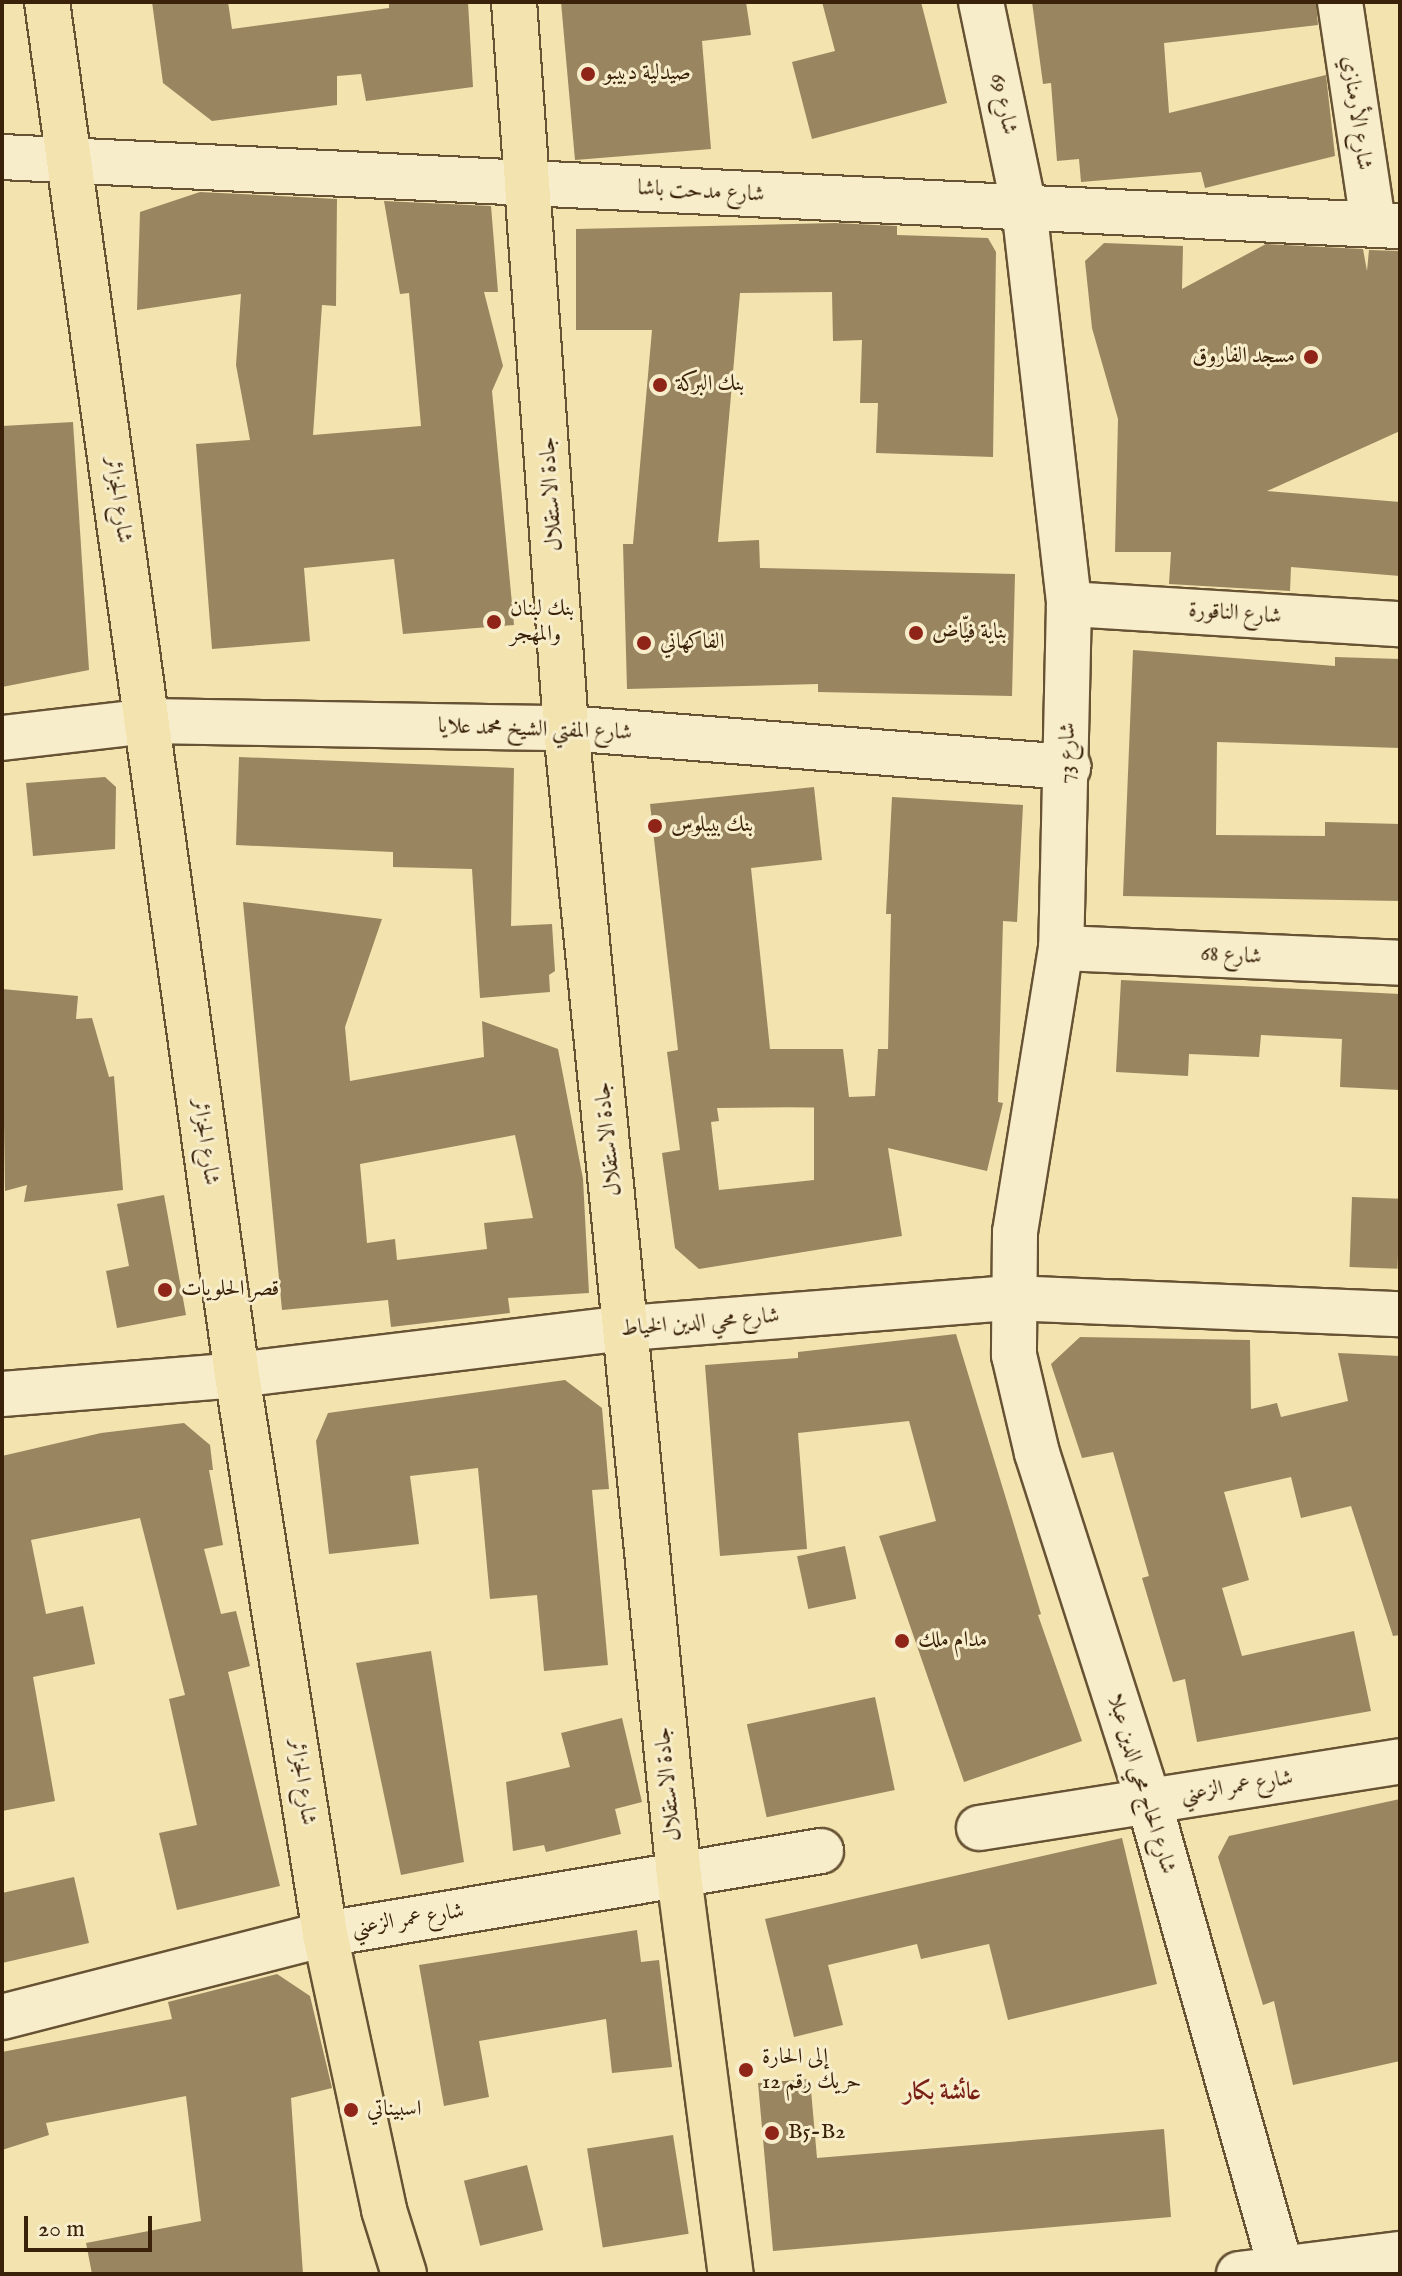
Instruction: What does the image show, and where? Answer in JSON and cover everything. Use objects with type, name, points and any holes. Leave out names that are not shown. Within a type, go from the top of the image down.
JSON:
[{"type":"main road","name":"شارع الجزائر","points":[[47,2],[149,721],[237,1375],[325,1934],[384,2210],[404,2274]]},
{"type":"main road","name":"جادة الاستقلال","points":[[514,2],[530,185],[566,728],[628,1328],[679,1876],[731,2274]]},
{"type":"street","name":"شارع 69","points":[[981,2],[1024,207]]},
{"type":"street","name":"شارع الأرمنازي","points":[[1340,2],[1386,225]]},
{"type":"street","name":"شارع مدحت باشا","points":[[2,157],[1386,225]]},
{"type":"street","name":"شارع 73","points":[[1011,1298],[1015,1232],[1061,948],[1068,767],[1069,604],[1024,207]]},
{"type":"street","name":"شارع الناقورة","points":[[1069,604],[1400,624]]},
{"type":"street","name":"شارع المفتي الشيخ محمد علايا","points":[[2,738],[149,721],[566,728],[1068,767]]},
{"type":"street","name":"شارع 68","points":[[1061,948],[1400,963]]},
{"type":"street","name":"شارع محي الدين الخياط","points":[[2,1394],[237,1375],[628,1328],[1011,1298],[1400,1314]]},
{"type":"street","name":"شارع الحاج محي الدين عبلا","points":[[1011,1298],[1023,1402],[1149,1802],[1260,2272]]},
{"type":"street","name":"شارع عمر الزعني","points":[[979,1828],[1400,1761]]},
{"type":"street","name":"شارع عمر الزعني","points":[[2,2017],[325,1934],[821,1851]]},
{"type":"street","points":[[1260,2272],[1400,2254]]},
{"type":"building","points":[[152,2],[228,2],[232,29],[389,8],[389,2],[468,2],[473,87],[366,101],[361,74],[337,76],[337,105],[212,121],[163,83]]},
{"type":"building","points":[[561,2],[746,2],[751,35],[702,41],[711,149],[575,160]]},
{"type":"building","points":[[822,2],[921,2],[947,103],[812,139],[792,62],[835,51]]},
{"type":"building","points":[[1032,2],[1316,2],[1318,25],[1164,43],[1169,113],[1326,75],[1335,156],[1205,188],[1201,172],[1081,182],[1079,159],[1057,161],[1051,83],[1043,84]]},
{"type":"building","points":[[200,192],[337,199],[336,306],[322,305],[313,435],[421,426],[409,293],[400,294],[384,201],[491,206],[498,292],[484,292],[503,366],[492,391],[514,625],[403,634],[394,559],[304,568],[310,641],[212,649],[196,444],[250,440],[236,365],[241,294],[137,310],[140,212]]},
{"type":"building","points":[[835,223],[897,226],[897,235],[988,238],[996,252],[993,457],[876,453],[878,403],[860,403],[862,340],[833,341],[832,292],[740,293],[718,542],[759,540],[760,568],[1015,574],[1012,696],[818,692],[818,684],[627,689],[623,544],[633,544],[652,330],[576,330],[576,229]]},
{"type":"building","points":[[1104,243],[1183,246],[1182,289],[1266,244],[1363,249],[1367,271],[1369,250],[1400,251],[1400,431],[1267,491],[1400,502],[1400,576],[1291,567],[1290,591],[1169,584],[1171,552],[1115,552],[1118,419],[1092,328],[1085,261]]},
{"type":"building","points":[[73,422],[89,670],[2,687],[2,426]]},
{"type":"building","points":[[1133,650],[1335,666],[1335,657],[1400,659],[1400,748],[1217,742],[1216,835],[1325,836],[1325,822],[1400,824],[1400,901],[1123,896]]},
{"type":"building","points":[[239,757],[514,768],[511,926],[552,924],[555,971],[549,975],[550,992],[480,998],[472,869],[393,867],[393,852],[236,845]]},
{"type":"building","points":[[105,777],[116,787],[115,849],[33,856],[26,783]]},
{"type":"building","points":[[814,787],[822,860],[751,868],[770,1049],[843,1049],[849,1097],[875,1096],[878,1049],[888,1049],[891,914],[886,914],[892,797],[1023,805],[1017,922],[1003,921],[998,1102],[1003,1103],[987,1171],[888,1148],[902,1236],[699,1269],[675,1248],[662,1153],[680,1150],[667,1052],[678,1050],[650,804]],"holes":[[[814,1107],[814,1180],[719,1190],[711,1122],[719,1121],[717,1108]]]},
{"type":"building","points":[[243,902],[382,919],[345,1027],[350,1081],[484,1057],[482,1021],[558,1049],[583,1179],[589,1293],[508,1298],[510,1313],[391,1327],[388,1300],[282,1310]],"holes":[[[515,1135],[533,1218],[484,1223],[487,1249],[397,1260],[395,1239],[367,1243],[360,1164]]]},
{"type":"building","points":[[1121,980],[1400,994],[1400,1090],[1340,1087],[1342,1039],[1261,1035],[1259,1057],[1189,1054],[1188,1076],[1116,1072]]},
{"type":"building","points":[[2,989],[78,996],[76,1019],[92,1018],[109,1077],[114,1076],[123,1190],[24,1202],[27,1185],[5,1191]]},
{"type":"building","points":[[164,1195],[186,1315],[117,1328],[106,1271],[129,1266],[117,1204]]},
{"type":"building","points":[[1352,1197],[1400,1199],[1398,1269],[1350,1267]]},
{"type":"building","points":[[956,1334],[1041,1614],[1038,1615],[1082,1741],[964,1782],[879,1536],[936,1521],[909,1421],[798,1433],[807,1549],[720,1556],[705,1365],[798,1358],[798,1352]]},
{"type":"building","points":[[1080,1337],[1250,1340],[1251,1409],[1277,1403],[1281,1417],[1348,1401],[1338,1353],[1400,1356],[1400,1635],[1393,1636],[1351,1506],[1301,1518],[1291,1477],[1224,1492],[1249,1580],[1222,1588],[1242,1656],[1354,1631],[1371,1711],[1197,1742],[1185,1679],[1173,1682],[1142,1578],[1149,1576],[1113,1452],[1082,1458],[1051,1364]]},
{"type":"building","points":[[565,1380],[602,1408],[609,1489],[592,1490],[608,1665],[544,1671],[537,1595],[490,1599],[478,1468],[410,1476],[419,1544],[329,1554],[316,1441],[328,1413]]},
{"type":"building","points":[[184,1423],[210,1445],[213,1470],[209,1470],[223,1545],[204,1549],[221,1614],[236,1611],[250,1666],[228,1672],[280,1886],[177,1910],[159,1833],[197,1825],[169,1699],[185,1695],[140,1518],[31,1540],[46,1614],[83,1606],[95,1664],[33,1677],[55,1801],[2,1811],[2,1456],[101,1433]]},
{"type":"building","points":[[845,1546],[856,1599],[808,1609],[797,1556]]},
{"type":"building","points":[[431,1651],[464,1862],[401,1875],[356,1663]]},
{"type":"building","points":[[875,1697],[895,1790],[767,1817],[747,1724]]},
{"type":"building","points":[[622,1718],[642,1802],[615,1809],[621,1834],[546,1852],[544,1845],[513,1851],[506,1782],[570,1767],[561,1733]]},
{"type":"building","points":[[1400,1799],[1400,2061],[1293,2085],[1274,2001],[1263,2005],[1218,1857],[1229,1836]]},
{"type":"building","points":[[1122,1838],[1157,1984],[1008,2020],[989,1944],[921,1959],[917,1944],[828,1965],[843,2025],[794,2037],[765,1919]]},
{"type":"building","points":[[74,1877],[89,1943],[2,1963],[2,1893]]},
{"type":"building","points":[[637,1930],[641,1962],[659,1960],[672,2067],[612,2073],[606,2019],[479,2041],[489,2097],[444,2106],[419,1965]]},
{"type":"building","points":[[277,1974],[310,1996],[332,2088],[291,2098],[303,2274],[92,2274],[86,2243],[201,2221],[186,2096],[46,2123],[49,2135],[2,2150],[2,2052],[172,2019],[168,2002]]},
{"type":"building","points":[[810,2079],[817,2158],[1164,2129],[1171,2217],[773,2251],[758,2083]]},
{"type":"building","points":[[673,2135],[689,2234],[603,2247],[587,2149]]},
{"type":"building","points":[[527,2165],[543,2230],[480,2246],[464,2181]]},
{"type":"place","name":"صيدلية دبيبو","points":[[588,74]]},
{"type":"place","name":"مسجد الفاروق","points":[[1311,357]]},
{"type":"place","name":"بنك البركة","points":[[660,385]]},
{"type":"place","name":"بنك لبنان والمهجر","points":[[494,622]]},
{"type":"place","name":"بناية فيّاض","points":[[916,633]]},
{"type":"place","name":"الفاكهاني","points":[[644,643]]},
{"type":"place","name":"بنك بيبلوس","points":[[655,826]]},
{"type":"place","name":"قصر الحلويات","points":[[165,1290]]},
{"type":"place","name":"مدام ملك","points":[[902,1641]]},
{"type":"place","name":"إلی الحارة حريك رقم 12","points":[[746,2070]]},
{"type":"place","name":"اسبيناتي","points":[[351,2110]]},
{"type":"place","name":"B5-B2","points":[[772,2133]]},
{"type":"district","name":"عائشة بكار","points":[[942,2093]]}]
